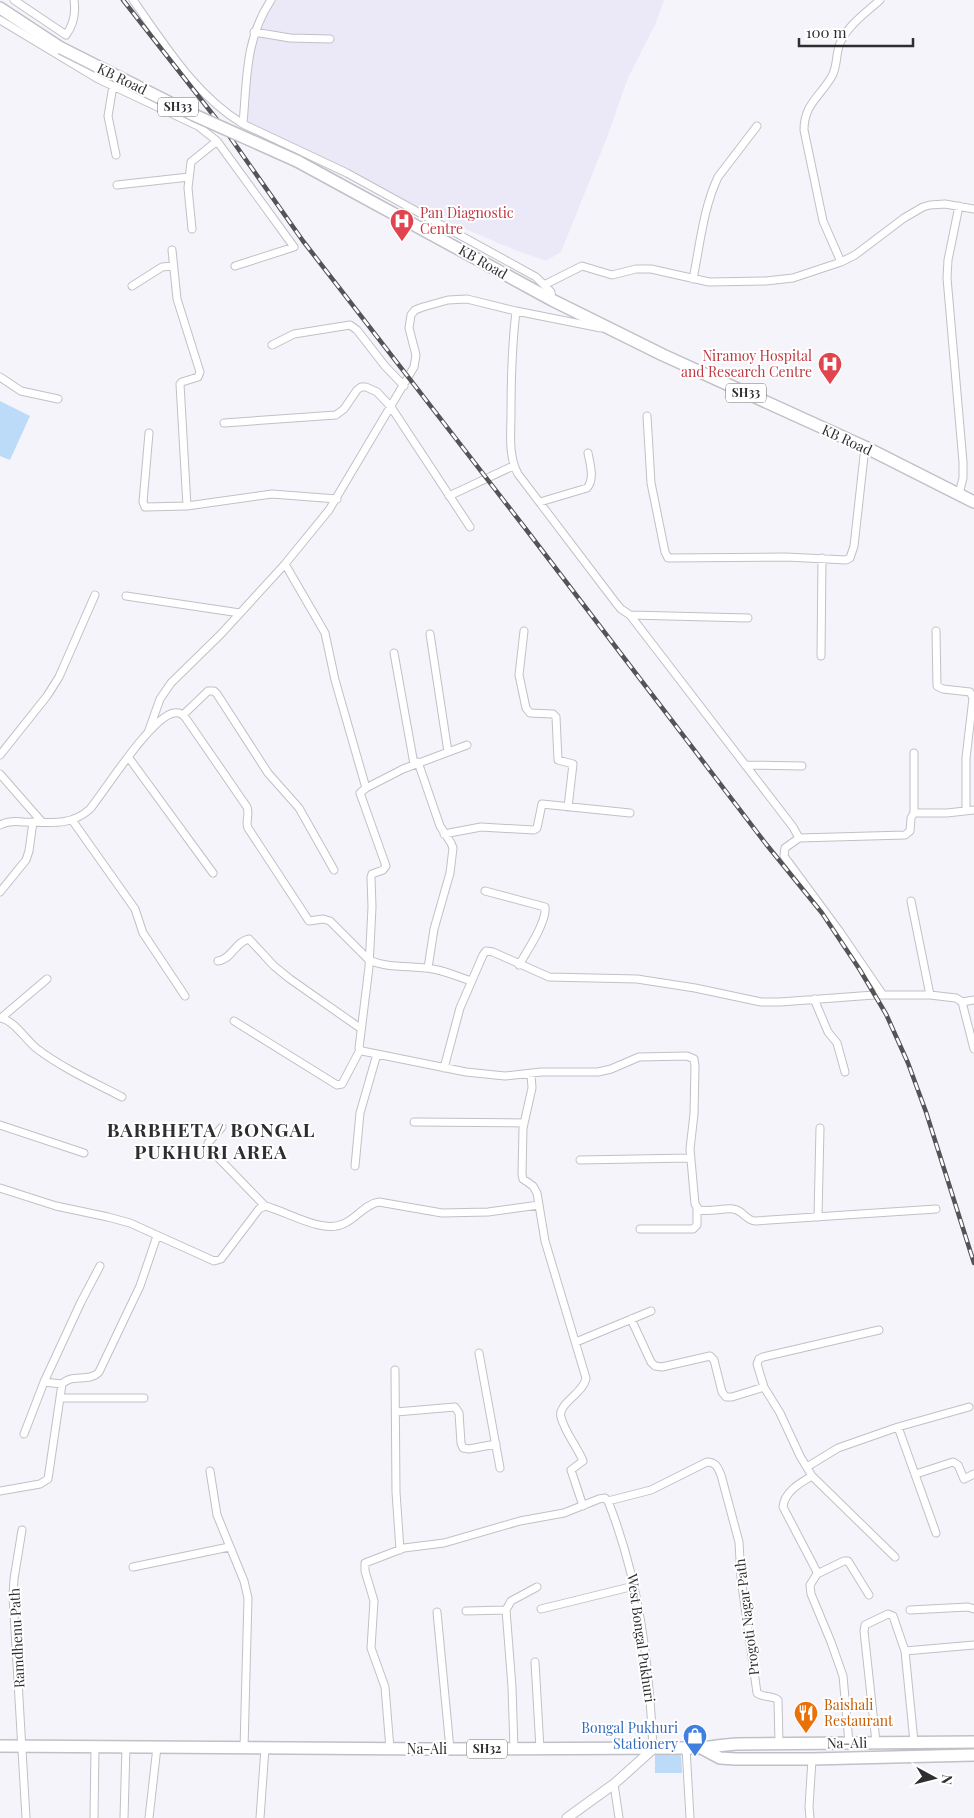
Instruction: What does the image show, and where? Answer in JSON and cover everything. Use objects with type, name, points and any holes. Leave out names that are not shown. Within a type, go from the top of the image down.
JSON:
[{"type":"main road","name":"KB Road","points":[[0,8],[79,58],[194,115],[297,161],[480,260],[518,283],[663,355],[865,447],[974,502]]},
{"type":"main road","name":"Na-Ali","points":[[0,1746],[514,1750],[703,1749],[715,1745],[974,1742]]},
{"type":"main road","points":[[703,1749],[974,1747]]},
{"type":"main road","points":[[703,1749],[726,1759],[812,1760],[974,1754]]},
{"type":"street","points":[[14,0],[66,34],[72,28],[74,0]]},
{"type":"street","points":[[133,0],[200,90],[215,105],[243,124],[347,173],[536,277],[551,292],[552,300]]},
{"type":"street","points":[[243,124],[248,58],[254,32],[271,0]]},
{"type":"street","points":[[842,262],[823,221],[804,130],[805,114],[832,76],[839,45],[848,29],[880,0]]},
{"type":"street","points":[[0,20],[98,79],[198,126],[217,141],[294,247],[236,266]]},
{"type":"street","points":[[254,32],[290,38],[330,39]]},
{"type":"street","points":[[113,86],[108,116],[116,155]]},
{"type":"street","points":[[693,279],[708,204],[714,187],[718,178],[757,126]]},
{"type":"street","points":[[192,229],[189,177],[192,159],[209,149],[217,141]]},
{"type":"street","points":[[117,185],[189,177]]},
{"type":"street","points":[[544,285],[582,266],[612,275],[651,269],[693,279],[734,282],[780,280],[803,276],[842,262],[904,218],[923,207],[938,204],[974,209]]},
{"type":"street","points":[[959,206],[948,260],[947,278],[963,462],[963,478],[959,494]]},
{"type":"street","points":[[172,250],[177,299],[200,372],[198,377],[180,384],[187,506]]},
{"type":"street","points":[[132,286],[162,267],[173,266]]},
{"type":"street","points":[[149,730],[160,699],[172,683],[221,634],[285,564],[338,498],[414,367],[416,361],[409,320],[415,310],[440,302],[462,299],[614,330]]},
{"type":"street","points":[[516,311],[511,370],[511,449],[513,466],[616,603],[630,615],[746,765],[793,827],[799,838]]},
{"type":"street","points":[[272,344],[294,334],[350,325],[404,386]]},
{"type":"street","points":[[0,377],[21,391],[58,399]]},
{"type":"street","points":[[224,423],[336,415],[344,409],[356,390],[361,387],[372,388],[391,407],[470,527]]},
{"type":"street","points":[[647,416],[651,483],[665,552],[668,558],[822,558],[846,560],[850,558],[865,447]]},
{"type":"street","points":[[149,433],[143,505],[148,508],[187,506],[272,494],[338,498]]},
{"type":"street","points":[[540,502],[589,485],[592,479],[588,453]]},
{"type":"street","points":[[449,496],[513,466]]},
{"type":"street","points":[[821,656],[822,558]]},
{"type":"street","points":[[285,564],[325,633],[335,680],[366,788]]},
{"type":"street","points":[[0,755],[56,682],[96,595]]},
{"type":"street","points":[[126,596],[240,613]]},
{"type":"street","points":[[630,615],[748,618]]},
{"type":"street","points":[[914,813],[947,813],[970,810],[965,771],[971,731],[972,694],[970,692],[943,689],[937,686],[936,631]]},
{"type":"street","points":[[524,632],[519,675],[526,708],[530,713],[553,714],[556,717],[558,760],[573,764],[568,807]]},
{"type":"street","points":[[430,634],[448,752]]},
{"type":"street","points":[[394,654],[416,763],[444,834],[451,843],[453,854],[450,873],[434,929],[428,968]]},
{"type":"street","points":[[183,715],[208,692],[217,694],[268,773],[278,786],[296,802],[334,870]]},
{"type":"street","points":[[0,824],[11,821],[66,822],[79,818],[90,809],[149,730],[175,712],[183,715],[248,808],[249,814],[246,825],[309,921],[323,919],[330,922],[369,960],[395,966],[434,969],[471,981]]},
{"type":"street","points":[[234,1022],[337,1085],[342,1084],[360,1050],[358,1043],[369,960],[372,907],[371,877],[372,874],[383,870],[386,866],[360,796],[362,790],[416,763],[467,746]]},
{"type":"street","points":[[883,995],[840,932],[784,856],[785,848],[799,838],[905,835],[910,831],[911,818],[914,813],[914,753]]},
{"type":"street","points":[[128,758],[213,873]]},
{"type":"street","points":[[746,765],[802,766]]},
{"type":"street","points":[[0,774],[42,822]]},
{"type":"street","points":[[444,834],[480,827],[532,831],[537,828],[542,804],[630,813]]},
{"type":"street","points":[[72,820],[135,909],[143,933],[185,996]]},
{"type":"street","points":[[0,892],[26,860],[33,822]]},
{"type":"street","points":[[485,892],[546,907],[540,927],[519,965]]},
{"type":"street","points":[[911,901],[930,995]]},
{"type":"street","points":[[218,961],[224,959],[244,940],[249,939],[274,966],[290,979],[360,1028]]},
{"type":"street","points":[[444,1068],[456,1021],[482,955],[486,952],[493,952],[549,977],[637,979],[696,988],[761,1002],[883,995],[930,995],[956,998],[962,1002],[974,1049]]},
{"type":"street","points":[[46,980],[0,1018],[8,1021],[34,1046],[56,1061],[122,1097]]},
{"type":"street","points":[[814,999],[828,1032],[837,1043],[845,1072]]},
{"type":"street","points":[[962,1002],[974,1000]]},
{"type":"street","points":[[360,1050],[486,1075],[517,1076],[541,1072],[605,1071],[639,1057],[691,1057],[694,1059],[695,1066],[690,1158],[697,1208],[697,1225],[693,1229],[640,1229]]},
{"type":"street","points":[[355,1166],[360,1113],[377,1054]]},
{"type":"street","points":[[531,1074],[532,1088],[524,1123],[522,1174],[523,1179],[536,1189],[545,1241],[586,1378],[585,1383],[560,1412],[563,1422],[583,1461],[571,1470],[583,1506]]},
{"type":"street","points":[[414,1122],[524,1123]]},
{"type":"street","points":[[0,1124],[84,1153]]},
{"type":"street","points":[[222,1128],[208,1143],[208,1147],[264,1206],[314,1224],[330,1227],[343,1224],[373,1203],[379,1202],[442,1213],[488,1212],[539,1205]]},
{"type":"street","points":[[818,1217],[820,1128]]},
{"type":"street","points":[[580,1160],[690,1158]]},
{"type":"street","points":[[0,1188],[62,1207],[130,1223],[210,1260],[221,1259],[259,1209],[264,1206]]},
{"type":"street","points":[[697,1208],[703,1211],[736,1210],[745,1218],[751,1220],[936,1209]]},
{"type":"street","points":[[44,1382],[62,1384],[69,1379],[90,1378],[99,1372],[140,1286],[157,1236]]},
{"type":"street","points":[[24,1434],[44,1382],[80,1302],[100,1266]]},
{"type":"street","points":[[576,1342],[652,1311]]},
{"type":"street","points":[[631,1320],[651,1362],[655,1366],[662,1367],[710,1356],[714,1360],[722,1392],[726,1397],[732,1397],[764,1387]]},
{"type":"street","points":[[879,1330],[759,1359],[757,1364],[764,1387],[812,1476],[895,1557]]},
{"type":"street","points":[[479,1353],[500,1468]]},
{"type":"street","points":[[394,1370],[396,1492],[400,1550]]},
{"type":"street","points":[[0,1490],[40,1484],[48,1479],[62,1384]]},
{"type":"street","points":[[60,1398],[144,1398]]},
{"type":"street","points":[[396,1412],[455,1407],[460,1413],[461,1443],[463,1448],[469,1449],[496,1444]]},
{"type":"street","points":[[807,1467],[838,1448],[898,1427],[969,1407]]},
{"type":"street","points":[[898,1427],[936,1533]]},
{"type":"street","name":"Progoti Nagar Path","points":[[608,1501],[651,1490],[707,1462],[715,1463],[722,1476],[738,1534],[741,1578],[757,1692],[762,1696],[774,1697],[778,1700],[779,1744]]},
{"type":"street","points":[[916,1474],[953,1462],[958,1465],[964,1479],[974,1474]]},
{"type":"street","points":[[210,1471],[217,1514],[244,1581],[248,1598],[244,1748]]},
{"type":"street","points":[[812,1476],[792,1490],[784,1501],[783,1507],[817,1574]]},
{"type":"street","points":[[390,1749],[387,1695],[384,1681],[372,1655],[371,1648],[374,1601],[364,1566],[369,1560],[412,1546],[444,1543],[520,1521],[564,1513],[602,1498],[608,1501]]},
{"type":"street","name":"West Bongal Pukhuri","points":[[608,1501],[624,1543],[640,1610],[650,1692],[652,1749]]},
{"type":"street","name":"Ramdhenu Path","points":[[22,1530],[15,1569],[13,1596],[26,1818]]},
{"type":"street","points":[[133,1567],[229,1547]]},
{"type":"street","points":[[849,1743],[843,1676],[811,1594],[810,1585],[817,1574],[846,1560],[850,1563],[869,1595]]},
{"type":"street","points":[[541,1608],[634,1586]]},
{"type":"street","points":[[514,1750],[512,1687],[506,1610],[511,1601],[537,1587]]},
{"type":"street","points":[[910,1610],[968,1607],[974,1609]]},
{"type":"street","points":[[466,1611],[506,1610]]},
{"type":"street","points":[[438,1612],[450,1749]]},
{"type":"street","points":[[876,1742],[864,1631],[865,1625],[888,1614],[894,1616],[905,1651],[914,1742]]},
{"type":"street","points":[[905,1651],[974,1645]]},
{"type":"street","points":[[535,1662],[540,1749]]},
{"type":"street","points":[[94,1818],[95,1747]]},
{"type":"street","points":[[124,1818],[126,1747]]},
{"type":"street","points":[[149,1818],[157,1747]]},
{"type":"street","points":[[260,1818],[265,1748]]},
{"type":"street","points":[[686,1748],[690,1818]]},
{"type":"street","points":[[567,1818],[614,1784],[652,1749]]},
{"type":"street","points":[[810,1818],[812,1760]]},
{"type":"street","points":[[614,1784],[619,1818]]},
{"type":"shaded area","points":[[275,0],[664,0],[655,25],[628,78],[606,140],[561,252],[546,261],[515,250],[366,187],[270,144],[247,131],[250,70],[255,42],[263,21]]},
{"type":"water","points":[[0,401],[30,416],[10,460],[0,456]]},
{"type":"water","points":[[681,1752],[682,1773],[655,1773],[655,1753]]},
{"type":"railway","points":[[123,0],[225,130],[303,241],[766,844],[822,913],[860,970],[886,1014],[908,1063],[926,1112],[974,1263]]},
{"type":"place","name":"Pan Diagnostic Centre","points":[[402,242]]},
{"type":"place","name":"Niramoy Hospital and Research Centre","points":[[830,385]]},
{"type":"place","name":"Baishali Restaurant","points":[[806,1734]]},
{"type":"place","name":"Bongal Pukhuri Stationery","points":[[695,1757]]},
{"type":"district","name":"BARBHETA/ BONGAL PUKHURI AREA","points":[[211,1141]]}]
